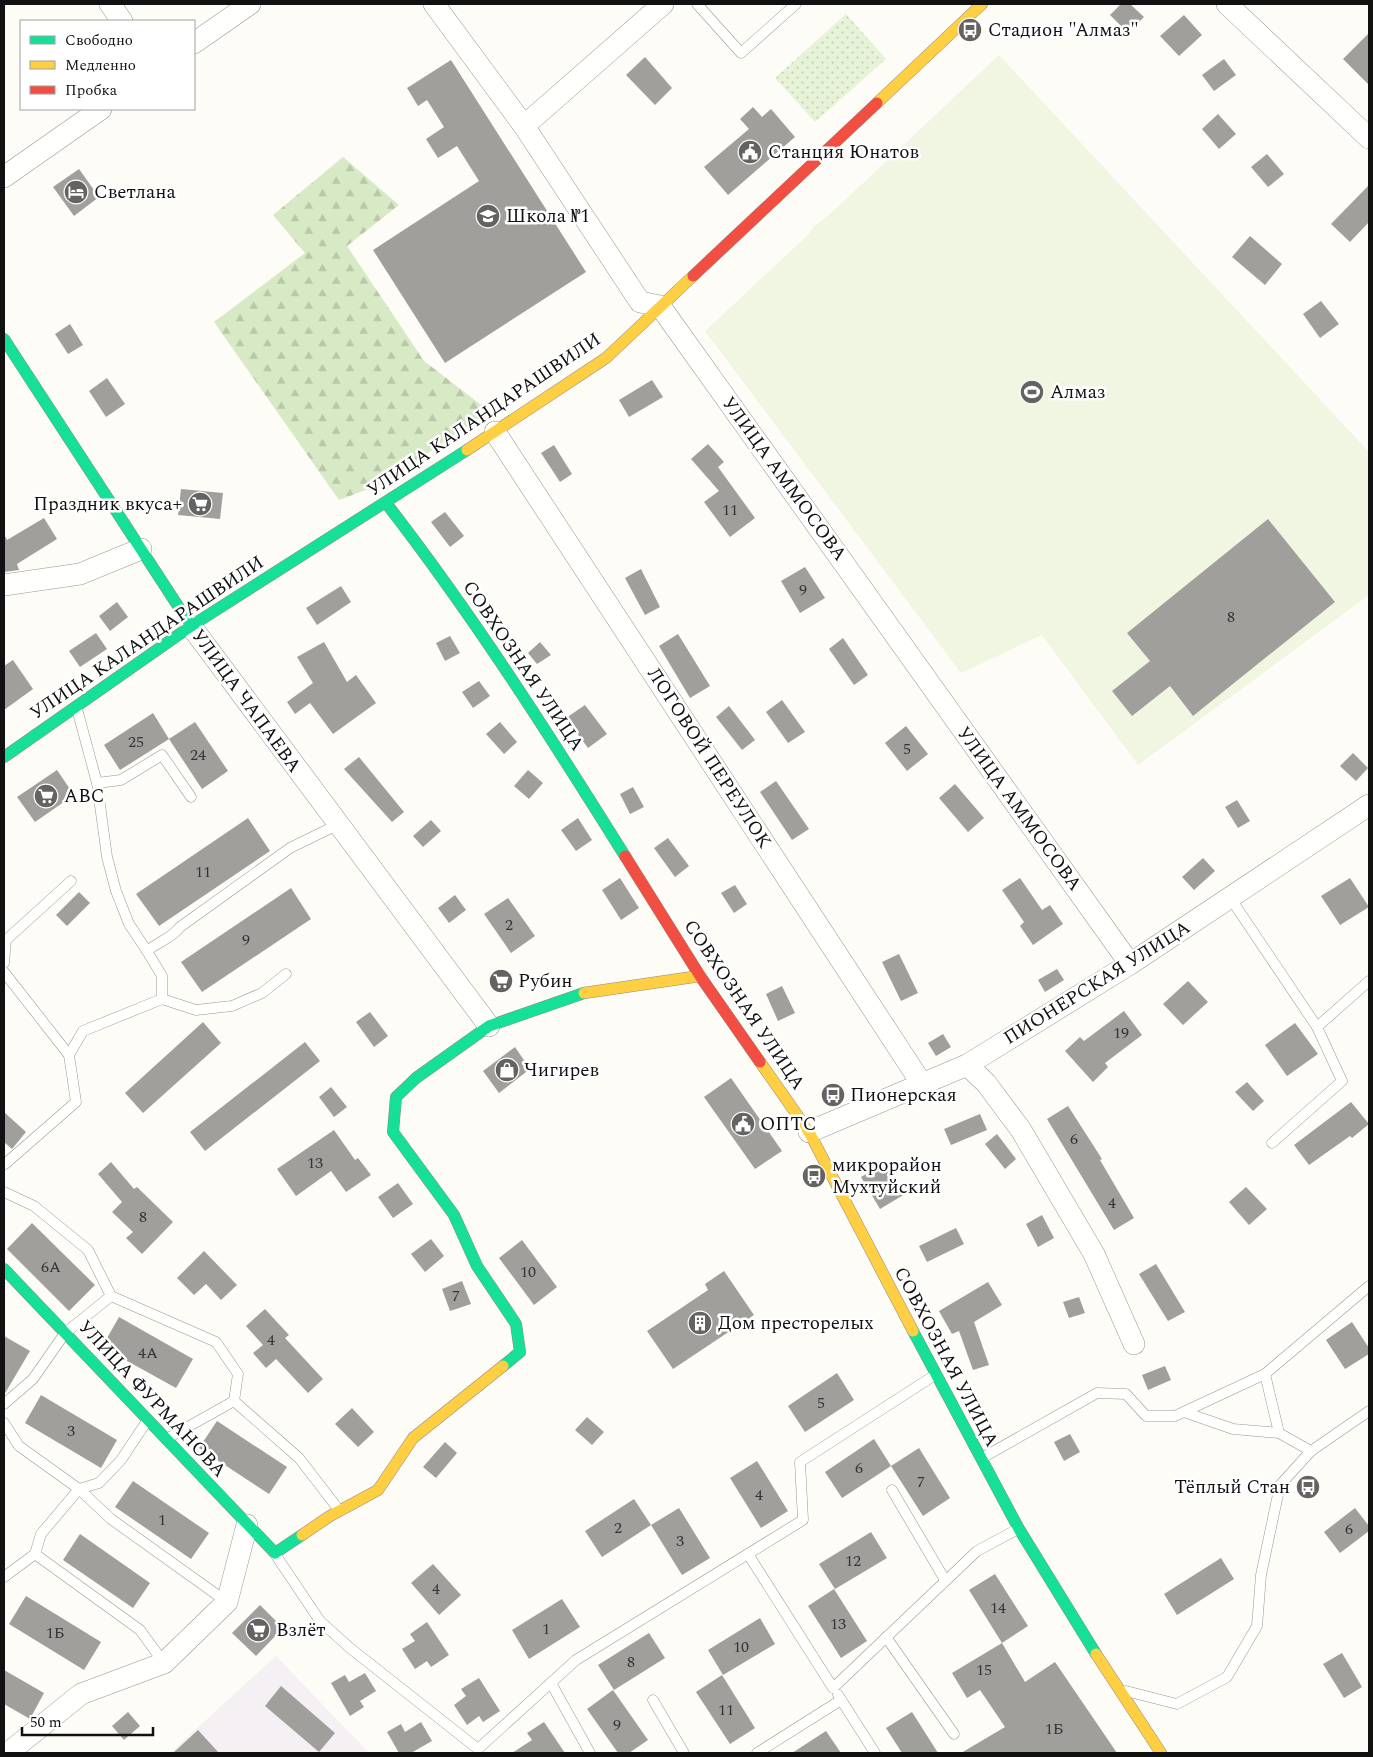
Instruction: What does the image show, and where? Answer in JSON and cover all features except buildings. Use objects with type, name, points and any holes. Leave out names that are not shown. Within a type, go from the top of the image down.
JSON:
[{"type":"street","points":[[110,4],[121,20]]},
{"type":"street","points":[[195,42],[250,4]]},
{"type":"street","points":[[434,4],[524,126],[640,302],[660,306]]},
{"type":"street","points":[[524,126],[663,4]]},
{"type":"street","name":"УЛИЦА КАЛАНДАРАШВИЛИ","points":[[4,757],[190,626],[386,504],[606,358],[982,4]]},
{"type":"street","points":[[1227,4],[1369,138]]},
{"type":"street","points":[[4,177],[100,110]]},
{"type":"street","name":"УЛИЦА АММОСОВА","points":[[660,306],[1130,964]]},
{"type":"street","name":"УЛИЦА ЧАПАЕВА","points":[[4,339],[190,626],[489,1026]]},
{"type":"street","name":"ЛОГОВОЙ ПЕРЕУЛОК","points":[[496,432],[922,1084]]},
{"type":"street","name":"СОВХОЗНАЯ УЛИЦА","points":[[386,504],[438,570],[576,777],[700,976],[809,1132],[980,1459],[1019,1528],[1117,1688],[1161,1753]]},
{"type":"street","points":[[4,585],[80,574],[141,550]]},
{"type":"street","name":"ПИОНЕРСКАЯ УЛИЦА","points":[[809,1132],[967,1065],[1231,899],[1369,805]]},
{"type":"street","points":[[274,1553],[340,1511],[378,1490],[412,1438],[520,1352],[516,1324],[477,1266],[454,1215],[393,1132],[396,1097],[416,1078],[489,1026],[581,994],[700,976]]},
{"type":"street","points":[[967,1065],[986,1083],[1021,1130],[1094,1254],[1134,1344]]},
{"type":"street","name":"УЛИЦА ФУРМАНОВА","points":[[4,1269],[274,1553]]},
{"type":"street","points":[[8,1753],[81,1694],[164,1663],[227,1602],[247,1525]]},
{"type":"lane","points":[[697,4],[741,53],[796,4]]},
{"type":"lane","points":[[76,706],[97,783],[107,857],[116,891],[130,924],[162,976],[162,999]]},
{"type":"lane","points":[[97,783],[121,780],[162,755],[190,797]]},
{"type":"lane","points":[[147,950],[160,940],[174,936],[180,927],[290,848],[337,825]]},
{"type":"lane","points":[[4,963],[6,940],[72,880]]},
{"type":"lane","points":[[1231,899],[1317,1027],[1342,1081],[1272,1143]]},
{"type":"lane","points":[[4,972],[69,1055],[76,1102],[4,1165]]},
{"type":"lane","points":[[69,1055],[83,1031],[162,999],[196,1010],[232,1006],[262,993],[286,974]]},
{"type":"lane","points":[[1317,1027],[1369,981]]},
{"type":"lane","points":[[4,1192],[34,1206],[88,1250],[110,1296],[216,1342],[238,1374],[234,1401]]},
{"type":"lane","points":[[980,1459],[1097,1393],[1126,1394],[1146,1416],[1175,1416],[1184,1412],[1265,1374],[1369,1286]]},
{"type":"lane","points":[[4,1404],[33,1379],[66,1333],[110,1296]]},
{"type":"lane","points":[[274,1553],[320,1621],[350,1648],[478,1748],[576,1660],[803,1520],[800,1462],[935,1374]]},
{"type":"lane","points":[[1265,1374],[1279,1433]]},
{"type":"lane","points":[[234,1401],[299,1458],[340,1511]]},
{"type":"lane","points":[[164,1439],[234,1401]]},
{"type":"lane","points":[[1117,1688],[1177,1704],[1227,1677],[1257,1626],[1261,1575],[1280,1485],[1311,1451],[1369,1411]]},
{"type":"lane","points":[[1184,1412],[1234,1429],[1279,1433],[1311,1451]]},
{"type":"lane","points":[[4,1577],[35,1554],[42,1534],[79,1489],[99,1483],[121,1460],[147,1421]]},
{"type":"lane","points":[[4,1423],[19,1446],[79,1489],[111,1519],[227,1602]]},
{"type":"lane","points":[[892,1490],[945,1580]]},
{"type":"lane","points":[[833,1688],[977,1551],[1019,1528]]},
{"type":"lane","points":[[35,1554],[140,1630],[164,1663]]},
{"type":"lane","points":[[748,1554],[874,1753]]},
{"type":"lane","points":[[886,1637],[954,1734]]},
{"type":"lane","points":[[551,1683],[590,1753]]},
{"type":"lane","points":[[653,1700],[684,1753]]},
{"type":"lane","points":[[757,1753],[841,1700]]},
{"type":"shaded area","points":[[276,1656],[369,1753],[170,1753]]},
{"type":"green space","points":[[846,14],[886,59],[815,122],[775,78]]},
{"type":"green space","name":"Алмаз","points":[[999,55],[1369,452],[1369,595],[1138,765],[1042,635],[961,673],[705,331],[808,235],[814,226],[828,216]]},
{"type":"green space","points":[[343,157],[399,205],[347,246],[424,361],[489,411],[384,483],[339,500],[214,322],[305,253],[273,215]]},
{"type":"traffic: fast","points":[[4,339],[191,626]]},
{"type":"traffic: fast","points":[[4,757],[191,626],[467,450]]},
{"type":"traffic: fast","points":[[386,503],[480,632],[625,856]]},
{"type":"traffic: fast","points":[[503,1366],[520,1352],[516,1324],[477,1266],[454,1215],[393,1132],[396,1097],[416,1078],[489,1026],[584,993]]},
{"type":"traffic: fast","points":[[4,1269],[275,1553],[302,1535]]},
{"type":"traffic: fast","points":[[913,1331],[1019,1529],[1096,1654]]},
{"type":"traffic: slow","points":[[877,103],[982,4]]},
{"type":"traffic: slow","points":[[467,450],[606,358],[693,276]]},
{"type":"traffic: slow","points":[[584,993],[700,976]]},
{"type":"traffic: slow","points":[[760,1062],[809,1132],[913,1331]]},
{"type":"traffic: slow","points":[[302,1535],[330,1516],[378,1490],[413,1438],[503,1366]]},
{"type":"traffic: slow","points":[[1096,1654],[1161,1753]]},
{"type":"traffic: jam","points":[[693,276],[877,103]]},
{"type":"traffic: jam","points":[[625,856],[700,976],[760,1062]]},
{"type":"place","name":"Стадион \"Алмаз\"","points":[[970,30]]},
{"type":"place","name":"Станция Юнатов","points":[[750,152]]},
{"type":"place","name":"Светлана","points":[[76,192]]},
{"type":"place","name":"Школа №1","points":[[488,216]]},
{"type":"place","name":"Алмаз","points":[[1032,392]]},
{"type":"place","name":"Праздник вкуса+","points":[[200,504]]},
{"type":"place","name":"ABC","points":[[46,796]]},
{"type":"place","name":"Рубин","points":[[501,981]]},
{"type":"place","name":"Чигирев","points":[[507,1070]]},
{"type":"place","name":"Пионерская","points":[[833,1095]]},
{"type":"place","name":"ОПТС","points":[[743,1124]]},
{"type":"place","name":"микрорайон Мухтуйский","points":[[814,1176]]},
{"type":"place","name":"Дом престорелых","points":[[700,1323]]},
{"type":"place","name":"Тёплый Стан","points":[[1308,1487]]},
{"type":"place","name":"Взлёт","points":[[258,1630]]}]
